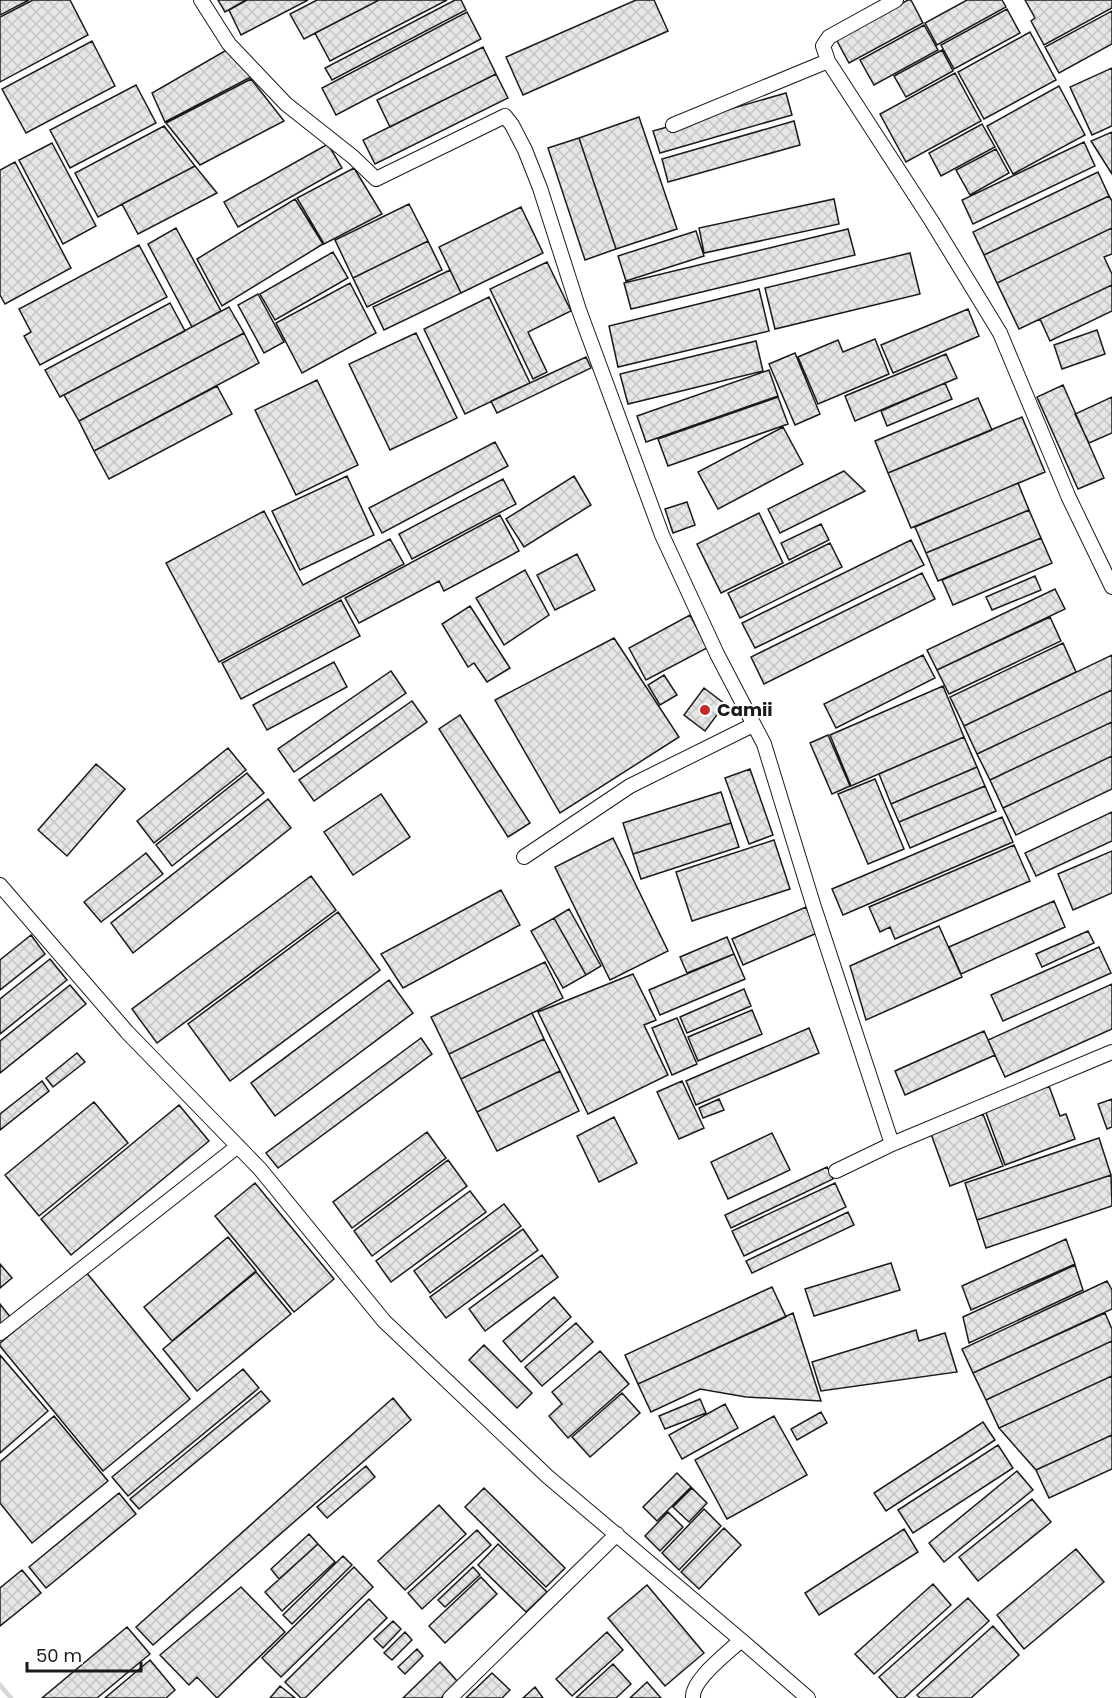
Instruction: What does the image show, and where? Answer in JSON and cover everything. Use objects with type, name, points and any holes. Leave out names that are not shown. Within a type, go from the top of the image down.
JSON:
[{"type":"street","points":[[201,0],[229,44],[286,104],[353,157],[376,179],[505,116],[512,125],[525,150],[540,189],[579,310],[662,535],[717,654],[764,744],[813,904],[892,1144]]},
{"type":"street","points":[[896,0],[829,36],[823,46],[828,61],[931,220],[1000,333],[1069,498],[1112,587]]},
{"type":"street","points":[[673,125],[828,61]]},
{"type":"street","points":[[524,857],[630,786],[753,725]]},
{"type":"street","points":[[0,885],[127,1032],[260,1169],[384,1321],[547,1476],[808,1698]]},
{"type":"street","points":[[836,1171],[892,1144],[1112,1052]]},
{"type":"street","points":[[0,1333],[238,1146]]},
{"type":"street","points":[[450,1698],[617,1534]]},
{"type":"street","points":[[693,1698],[692,1691],[699,1680],[741,1640]]},
{"type":"building","points":[[0,0],[29,0],[0,15]]},
{"type":"building","points":[[33,0],[70,0],[88,35],[0,82],[0,17]]},
{"type":"building","points":[[218,0],[246,0],[225,12]]},
{"type":"building","points":[[247,0],[308,0],[241,35],[229,10]]},
{"type":"building","points":[[317,0],[379,0],[304,39],[290,14]]},
{"type":"building","points":[[379,0],[447,0],[330,61],[315,33]]},
{"type":"building","points":[[455,0],[461,0],[466,10],[332,80],[325,68]]},
{"type":"building","points":[[636,0],[654,0],[668,31],[523,95],[506,57]]},
{"type":"building","points":[[911,0],[923,23],[849,63],[836,39]]},
{"type":"building","points":[[967,0],[1002,0],[1006,7],[937,45],[925,23]]},
{"type":"building","points":[[1025,0],[1112,0],[1112,8],[1044,45],[1031,21],[1035,18]]},
{"type":"building","points":[[1007,9],[1020,33],[954,69],[941,45]]},
{"type":"building","points":[[1112,11],[1112,44],[1059,73],[1045,47]]},
{"type":"building","points":[[467,12],[481,39],[336,115],[322,88]]},
{"type":"building","points":[[924,25],[938,50],[874,85],[860,60]]},
{"type":"building","points":[[1030,32],[1056,80],[984,119],[958,72]]},
{"type":"building","points":[[92,41],[115,86],[26,133],[2,89]]},
{"type":"building","points":[[483,47],[496,74],[390,127],[377,100]]},
{"type":"building","points":[[230,48],[251,77],[165,122],[152,93]]},
{"type":"building","points":[[942,50],[953,71],[906,97],[894,76]]},
{"type":"building","points":[[1112,68],[1112,126],[1092,135],[1070,87]]},
{"type":"building","points":[[955,73],[981,121],[906,162],[880,114]]},
{"type":"building","points":[[496,74],[508,98],[375,164],[363,140]]},
{"type":"building","points":[[251,79],[284,121],[200,165],[166,123]]},
{"type":"building","points":[[136,85],[156,123],[70,168],[50,130]]},
{"type":"building","points":[[1059,86],[1085,135],[1013,174],[987,126]]},
{"type":"building","points":[[786,93],[792,115],[660,153],[653,131]]},
{"type":"building","points":[[639,117],[677,229],[616,249],[579,138]]},
{"type":"building","points":[[794,121],[800,145],[668,182],[662,159]]},
{"type":"building","points":[[982,124],[995,147],[941,176],[929,153]]},
{"type":"building","points":[[164,126],[195,166],[98,217],[75,173]]},
{"type":"building","points":[[1112,132],[1112,174],[1091,141]]},
{"type":"building","points":[[579,138],[616,249],[585,260],[548,148]]},
{"type":"building","points":[[1084,142],[1095,166],[973,224],[962,200]]},
{"type":"building","points":[[52,143],[96,226],[63,244],[19,160]]},
{"type":"building","points":[[328,144],[342,168],[238,227],[224,202]]},
{"type":"building","points":[[996,149],[1009,173],[970,195],[956,170]]},
{"type":"building","points":[[15,162],[71,268],[5,304],[0,295],[0,170]]},
{"type":"building","points":[[195,166],[217,193],[138,234],[122,204]]},
{"type":"building","points":[[354,168],[382,214],[324,244],[297,198]]},
{"type":"building","points":[[1098,172],[1109,196],[984,255],[973,232]]},
{"type":"building","points":[[1109,196],[1112,201],[1112,228],[997,283],[984,255]]},
{"type":"building","points":[[295,199],[323,244],[222,306],[197,259]]},
{"type":"building","points":[[834,199],[839,224],[704,253],[699,228]]},
{"type":"building","points":[[409,204],[428,241],[353,278],[335,240]]},
{"type":"building","points":[[521,207],[543,253],[461,293],[439,247]]},
{"type":"building","points":[[176,228],[221,311],[192,327],[148,244]]},
{"type":"building","points":[[1112,228],[1112,254],[1104,257],[1112,274],[1112,285],[1019,329],[997,283]]},
{"type":"building","points":[[848,229],[855,255],[631,309],[624,283]]},
{"type":"building","points":[[696,231],[704,256],[626,281],[618,256]]},
{"type":"building","points":[[428,241],[442,270],[367,307],[353,278]]},
{"type":"building","points":[[139,245],[167,297],[40,365],[24,336],[31,332],[19,309]]},
{"type":"building","points":[[333,252],[348,278],[275,320],[260,294]]},
{"type":"building","points":[[910,253],[920,294],[775,329],[765,288]]},
{"type":"building","points":[[547,262],[571,311],[528,332],[547,372],[533,379],[490,289]]},
{"type":"building","points":[[450,270],[461,293],[384,330],[373,307]]},
{"type":"building","points":[[350,283],[376,333],[302,373],[276,323]]},
{"type":"building","points":[[1112,285],[1112,311],[1050,341],[1040,319]]},
{"type":"building","points":[[759,289],[769,331],[618,367],[609,326]]},
{"type":"building","points":[[258,294],[284,342],[264,353],[238,305]]},
{"type":"building","points":[[489,297],[530,383],[465,414],[424,329]]},
{"type":"building","points":[[170,303],[185,331],[60,397],[45,370]]},
{"type":"building","points":[[229,307],[244,333],[79,421],[64,395]]},
{"type":"building","points":[[968,309],[979,336],[893,373],[881,345]]},
{"type":"building","points":[[1097,330],[1105,354],[1062,369],[1054,345]]},
{"type":"building","points":[[244,333],[259,363],[94,451],[79,421]]},
{"type":"building","points":[[416,333],[457,418],[390,450],[349,364]]},
{"type":"building","points":[[875,339],[889,374],[818,404],[798,357],[838,340],[843,352]]},
{"type":"building","points":[[756,341],[763,371],[628,404],[620,374]]},
{"type":"building","points":[[795,353],[820,414],[795,425],[769,364]]},
{"type":"building","points":[[946,354],[957,378],[855,421],[845,396]]},
{"type":"building","points":[[586,357],[591,368],[497,413],[491,401]]},
{"type":"building","points":[[769,370],[778,396],[646,442],[637,416]]},
{"type":"building","points":[[317,380],[358,465],[296,495],[255,410]]},
{"type":"building","points":[[945,383],[952,399],[887,426],[881,411]]},
{"type":"building","points":[[1063,385],[1104,478],[1078,489],[1037,397]]},
{"type":"building","points":[[217,386],[232,414],[109,479],[94,451]]},
{"type":"building","points":[[778,397],[788,424],[668,466],[658,439]]},
{"type":"building","points":[[1112,397],[1112,433],[1089,443],[1075,414]]},
{"type":"building","points":[[978,398],[992,430],[888,473],[875,441]]},
{"type":"building","points":[[1022,417],[1045,472],[911,528],[888,473]]},
{"type":"building","points":[[783,427],[803,464],[718,509],[698,472]]},
{"type":"building","points":[[495,442],[508,466],[382,533],[369,508]]},
{"type":"building","points":[[844,471],[865,491],[780,533],[768,509]]},
{"type":"building","points":[[347,476],[374,535],[300,570],[272,511]]},
{"type":"building","points":[[574,476],[591,505],[524,547],[506,519]]},
{"type":"building","points":[[503,479],[516,504],[412,559],[399,534]]},
{"type":"building","points":[[1018,483],[1029,510],[926,553],[915,527]]},
{"type":"building","points":[[687,502],[695,525],[673,533],[665,509]]},
{"type":"building","points":[[1029,510],[1041,538],[938,581],[926,553]]},
{"type":"building","points":[[264,511],[303,585],[390,539],[404,564],[219,662],[166,563]]},
{"type":"building","points":[[759,513],[783,563],[721,593],[697,544]]},
{"type":"building","points":[[500,515],[519,551],[444,591],[439,581],[359,623],[345,598]]},
{"type":"building","points":[[821,524],[829,540],[789,560],[781,543]]},
{"type":"building","points":[[1041,538],[1052,563],[953,605],[942,580]]},
{"type":"building","points":[[911,540],[924,565],[755,648],[742,623]]},
{"type":"building","points":[[830,543],[842,567],[740,618],[728,593]]},
{"type":"building","points":[[577,554],[595,590],[555,610],[537,575]]},
{"type":"building","points":[[525,570],[549,615],[504,645],[476,598]]},
{"type":"building","points":[[922,573],[935,599],[764,684],[751,657]]},
{"type":"building","points":[[1035,576],[1041,590],[992,610],[986,597]]},
{"type":"building","points":[[1055,589],[1065,609],[937,670],[927,650]]},
{"type":"building","points":[[341,600],[360,636],[241,699],[222,663]]},
{"type":"building","points":[[470,606],[510,668],[487,682],[474,663],[468,667],[442,624]]},
{"type":"building","points":[[690,615],[707,648],[646,680],[629,648]]},
{"type":"building","points":[[1050,617],[1061,641],[949,694],[937,670]]},
{"type":"building","points":[[614,638],[679,737],[560,813],[495,700]]},
{"type":"building","points":[[1063,643],[1076,672],[964,726],[950,697]]},
{"type":"building","points":[[923,655],[935,678],[836,728],[824,704]]},
{"type":"building","points":[[1112,655],[1112,690],[977,754],[964,726]]},
{"type":"building","points":[[334,662],[347,687],[267,730],[253,705]]},
{"type":"building","points":[[391,671],[406,693],[294,772],[278,749]]},
{"type":"building","points":[[664,675],[677,695],[660,705],[648,685]]},
{"type":"building","points":[[943,686],[964,737],[851,786],[830,735]]},
{"type":"building","name":"Camii","points":[[704,688],[725,704],[705,731],[684,715]]},
{"type":"building","points":[[1112,690],[1112,722],[990,780],[977,754]]},
{"type":"building","points":[[412,701],[427,722],[314,801],[299,780]]},
{"type":"building","points":[[460,715],[530,823],[508,837],[439,729]]},
{"type":"building","points":[[1112,722],[1112,756],[1003,808],[990,780]]},
{"type":"building","points":[[828,735],[850,786],[832,794],[810,743]]},
{"type":"building","points":[[964,737],[977,767],[891,804],[879,774]]},
{"type":"building","points":[[228,748],[246,770],[154,843],[137,821]]},
{"type":"building","points":[[1112,756],[1112,789],[1016,835],[1003,808]]},
{"type":"building","points":[[96,764],[125,789],[67,856],[38,830]]},
{"type":"building","points":[[977,767],[985,786],[899,822],[891,804]]},
{"type":"building","points":[[750,769],[773,835],[749,844],[725,778]]},
{"type":"building","points":[[247,773],[264,793],[172,866],[156,845]]},
{"type":"building","points":[[875,779],[904,849],[868,864],[838,794]]},
{"type":"building","points":[[985,786],[996,811],[910,848],[899,822]]},
{"type":"building","points":[[721,792],[731,823],[633,854],[623,823]]},
{"type":"building","points":[[381,794],[410,837],[353,875],[324,832]]},
{"type":"building","points":[[268,799],[291,828],[133,953],[111,923]]},
{"type":"building","points":[[1112,812],[1112,841],[1036,876],[1025,853]]},
{"type":"building","points":[[1002,817],[1013,842],[843,915],[832,889]]},
{"type":"building","points":[[731,823],[739,847],[641,879],[633,854]]},
{"type":"building","points":[[613,838],[668,951],[610,980],[555,867]]},
{"type":"building","points":[[774,840],[790,889],[692,921],[676,872]]},
{"type":"building","points":[[1014,845],[1030,881],[895,939],[890,927],[880,932],[869,907]]},
{"type":"building","points":[[1112,851],[1112,893],[1073,910],[1058,874]]},
{"type":"building","points":[[146,853],[163,874],[101,922],[84,902]]},
{"type":"building","points":[[311,876],[336,910],[157,1043],[132,1009]]},
{"type":"building","points":[[501,890],[520,925],[403,988],[381,954]]},
{"type":"building","points":[[1054,901],[1065,927],[961,974],[949,947]]},
{"type":"building","points":[[806,907],[817,933],[743,965],[732,939]]},
{"type":"building","points":[[569,909],[601,966],[586,975],[554,918]]},
{"type":"building","points":[[338,912],[380,970],[230,1081],[188,1024]]},
{"type":"building","points":[[554,918],[586,975],[563,988],[531,931]]},
{"type":"building","points":[[939,926],[962,977],[866,1020],[850,966]]},
{"type":"building","points":[[1088,931],[1094,943],[1042,967],[1036,954]]},
{"type":"building","points":[[31,935],[45,954],[0,990],[0,960]]},
{"type":"building","points":[[727,937],[734,954],[687,973],[680,957]]},
{"type":"building","points":[[1099,947],[1111,973],[1003,1021],[991,995]]},
{"type":"building","points":[[734,954],[745,979],[660,1015],[649,990]]},
{"type":"building","points":[[50,959],[67,980],[0,1034],[0,999]]},
{"type":"building","points":[[545,962],[563,998],[449,1054],[431,1017]]},
{"type":"building","points":[[633,974],[656,1020],[644,1025],[668,1075],[588,1114],[538,1012]]},
{"type":"building","points":[[389,980],[413,1013],[275,1116],[251,1083]]},
{"type":"building","points":[[1112,984],[1112,1029],[1005,1077],[988,1040]]},
{"type":"building","points":[[70,985],[86,1004],[0,1073],[0,1041]]},
{"type":"building","points":[[744,989],[751,1006],[687,1033],[680,1017]]},
{"type":"building","points":[[752,1010],[762,1034],[698,1061],[688,1037]]},
{"type":"building","points":[[532,1013],[544,1039],[461,1079],[449,1054]]},
{"type":"building","points":[[677,1018],[697,1064],[672,1075],[652,1028]]},
{"type":"building","points":[[809,1028],[819,1053],[696,1105],[686,1081]]},
{"type":"building","points":[[984,1031],[995,1055],[905,1095],[895,1071]]},
{"type":"building","points":[[421,1038],[432,1054],[278,1168],[266,1153]]},
{"type":"building","points":[[544,1039],[560,1071],[477,1112],[461,1079]]},
{"type":"building","points":[[77,1053],[85,1062],[53,1087],[46,1078]]},
{"type":"building","points":[[560,1071],[579,1111],[497,1151],[477,1112]]},
{"type":"building","points":[[42,1081],[49,1091],[0,1130],[0,1114]]},
{"type":"building","points":[[682,1081],[704,1128],[679,1139],[657,1092]]},
{"type":"building","points":[[1049,1086],[1060,1116],[1066,1114],[1075,1139],[1005,1165],[985,1110]]},
{"type":"building","points":[[719,1099],[724,1110],[703,1118],[699,1108]]},
{"type":"building","points":[[1112,1099],[1112,1127],[1107,1129],[1098,1104]]},
{"type":"building","points":[[94,1102],[128,1143],[39,1216],[5,1175]]},
{"type":"building","points":[[179,1105],[209,1141],[71,1255],[41,1219]]},
{"type":"building","points":[[983,1114],[1003,1166],[950,1186],[931,1134]]},
{"type":"building","points":[[614,1117],[637,1163],[599,1182],[577,1136]]},
{"type":"building","points":[[427,1132],[446,1158],[352,1228],[333,1202]]},
{"type":"building","points":[[772,1133],[790,1170],[728,1199],[711,1162]]},
{"type":"building","points":[[1099,1138],[1111,1175],[977,1220],[965,1183]]},
{"type":"building","points":[[448,1160],[467,1186],[372,1256],[354,1231]]},
{"type":"building","points":[[827,1167],[833,1179],[731,1228],[725,1215]]},
{"type":"building","points":[[1111,1175],[1112,1206],[986,1248],[977,1220]]},
{"type":"building","points":[[255,1183],[334,1279],[294,1312],[215,1216]]},
{"type":"building","points":[[835,1183],[846,1207],[744,1256],[732,1231]]},
{"type":"building","points":[[470,1191],[486,1212],[391,1282],[376,1261]]},
{"type":"building","points":[[504,1204],[521,1226],[430,1293],[414,1271]]},
{"type":"building","points":[[848,1212],[854,1225],[752,1273],[746,1261]]},
{"type":"building","points":[[523,1229],[538,1250],[446,1318],[430,1297]]},
{"type":"building","points":[[228,1237],[256,1271],[172,1341],[144,1307]]},
{"type":"building","points":[[1066,1239],[1075,1264],[971,1310],[962,1286]]},
{"type":"building","points":[[542,1255],[558,1277],[485,1331],[469,1309]]},
{"type":"building","points":[[891,1263],[900,1290],[814,1316],[805,1289]]},
{"type":"building","points":[[0,1264],[12,1278],[0,1288]]},
{"type":"building","points":[[1075,1265],[1083,1290],[969,1343],[963,1317]]},
{"type":"building","points":[[86,1272],[190,1399],[103,1471],[0,1346],[0,1343]]},
{"type":"building","points":[[256,1272],[291,1314],[197,1391],[163,1349]]},
{"type":"building","points":[[1107,1281],[1112,1290],[1112,1309],[973,1373],[962,1349]]},
{"type":"building","points":[[772,1287],[786,1317],[638,1384],[625,1355]]},
{"type":"building","points":[[554,1297],[571,1317],[521,1362],[503,1341]]},
{"type":"building","points":[[0,1304],[11,1318],[0,1327]]},
{"type":"building","points":[[793,1313],[821,1401],[746,1397],[700,1389],[651,1412],[638,1384]]},
{"type":"building","points":[[1105,1313],[1112,1329],[1112,1341],[986,1400],[973,1373]]},
{"type":"building","points":[[576,1323],[593,1342],[542,1386],[525,1367]]},
{"type":"building","points":[[916,1330],[919,1341],[945,1333],[957,1372],[821,1391],[812,1362]]},
{"type":"building","points":[[1112,1341],[1112,1376],[999,1428],[986,1400]]},
{"type":"building","points":[[484,1345],[532,1393],[517,1408],[469,1360]]},
{"type":"building","points":[[600,1351],[629,1384],[568,1438],[549,1416],[562,1404],[552,1392]]},
{"type":"building","points":[[0,1355],[48,1411],[0,1453]]},
{"type":"building","points":[[243,1369],[259,1388],[128,1496],[112,1477]]},
{"type":"building","points":[[1112,1376],[1112,1435],[1036,1470],[999,1428]]},
{"type":"building","points":[[261,1391],[270,1401],[139,1509],[130,1499]]},
{"type":"building","points":[[622,1393],[640,1413],[590,1457],[572,1437]]},
{"type":"building","points":[[393,1398],[411,1420],[153,1645],[136,1627]]},
{"type":"building","points":[[700,1399],[706,1413],[665,1429],[659,1416]]},
{"type":"building","points":[[725,1404],[738,1428],[682,1459],[669,1435]]},
{"type":"building","points":[[821,1412],[827,1423],[797,1440],[791,1429]]},
{"type":"building","points":[[54,1416],[108,1481],[32,1543],[0,1503],[0,1462]]},
{"type":"building","points":[[774,1416],[807,1475],[727,1519],[695,1460]]},
{"type":"building","points":[[983,1422],[995,1440],[886,1511],[874,1493]]},
{"type":"building","points":[[1112,1435],[1112,1469],[1049,1498],[1036,1470]]},
{"type":"building","points":[[998,1445],[1013,1468],[913,1533],[898,1510]]},
{"type":"building","points":[[366,1466],[375,1477],[327,1518],[317,1507]]},
{"type":"building","points":[[1017,1471],[1033,1490],[944,1562],[929,1543]]},
{"type":"building","points":[[677,1473],[691,1487],[657,1521],[643,1507]]},
{"type":"building","points":[[484,1488],[565,1568],[546,1587],[465,1507]]},
{"type":"building","points":[[692,1488],[707,1503],[689,1522],[673,1507]]},
{"type":"building","points":[[119,1493],[136,1514],[46,1588],[29,1567]]},
{"type":"building","points":[[1032,1499],[1051,1522],[978,1581],[959,1557]]},
{"type":"building","points":[[439,1505],[466,1534],[405,1590],[378,1561]]},
{"type":"building","points":[[704,1509],[721,1526],[679,1570],[662,1553]]},
{"type":"building","points":[[668,1512],[683,1527],[660,1551],[645,1536]]},
{"type":"building","points":[[724,1528],[741,1545],[699,1589],[681,1572]]},
{"type":"building","points":[[904,1529],[918,1552],[819,1615],[805,1593]]},
{"type":"building","points":[[477,1530],[491,1545],[422,1609],[408,1593]]},
{"type":"building","points":[[309,1534],[318,1544],[279,1579],[271,1569]]},
{"type":"building","points":[[318,1544],[335,1562],[282,1611],[265,1592]]},
{"type":"building","points":[[498,1544],[547,1592],[526,1612],[478,1565]]},
{"type":"building","points":[[1076,1549],[1104,1582],[1024,1649],[997,1615]]},
{"type":"building","points":[[343,1556],[352,1565],[292,1624],[283,1615]]},
{"type":"building","points":[[354,1567],[373,1587],[281,1677],[262,1658]]},
{"type":"building","points":[[473,1567],[480,1575],[445,1607],[438,1600]]},
{"type":"building","points":[[22,1570],[41,1593],[0,1626],[0,1588]]},
{"type":"building","points":[[481,1577],[497,1594],[445,1643],[429,1626]]},
{"type":"building","points":[[933,1584],[951,1605],[874,1674],[855,1654]]},
{"type":"building","points":[[647,1585],[704,1653],[665,1686],[608,1618]]},
{"type":"building","points":[[241,1587],[285,1632],[217,1698],[197,1677],[189,1685],[160,1655]]},
{"type":"building","points":[[968,1598],[989,1621],[904,1698],[898,1698],[879,1677]]},
{"type":"building","points":[[369,1599],[387,1618],[305,1698],[301,1698],[285,1682]]},
{"type":"building","points":[[393,1621],[401,1629],[383,1648],[374,1639]]},
{"type":"building","points":[[993,1626],[1019,1655],[971,1698],[920,1698],[917,1695]]},
{"type":"building","points":[[127,1627],[150,1654],[97,1698],[42,1698]]},
{"type":"building","points":[[405,1632],[412,1640],[392,1660],[384,1653]]},
{"type":"building","points":[[607,1632],[623,1650],[572,1696],[556,1679]]},
{"type":"building","points":[[417,1649],[423,1656],[405,1674],[398,1667]]},
{"type":"building","points":[[150,1660],[175,1690],[166,1698],[105,1698]]},
{"type":"building","points":[[440,1662],[458,1682],[441,1698],[403,1698]]},
{"type":"building","points":[[613,1664],[631,1684],[616,1698],[576,1698]]},
{"type":"building","points":[[492,1673],[510,1690],[502,1698],[466,1698]]},
{"type":"building","points":[[647,1682],[661,1698],[630,1698]]},
{"type":"building","points":[[280,1686],[295,1698],[270,1698]]},
{"type":"building","points":[[535,1687],[543,1698],[523,1698]]},
{"type":"waterway","points":[[0,1685],[11,1698]]},
{"type":"place","name":"Camii","points":[[705,710]]}]
